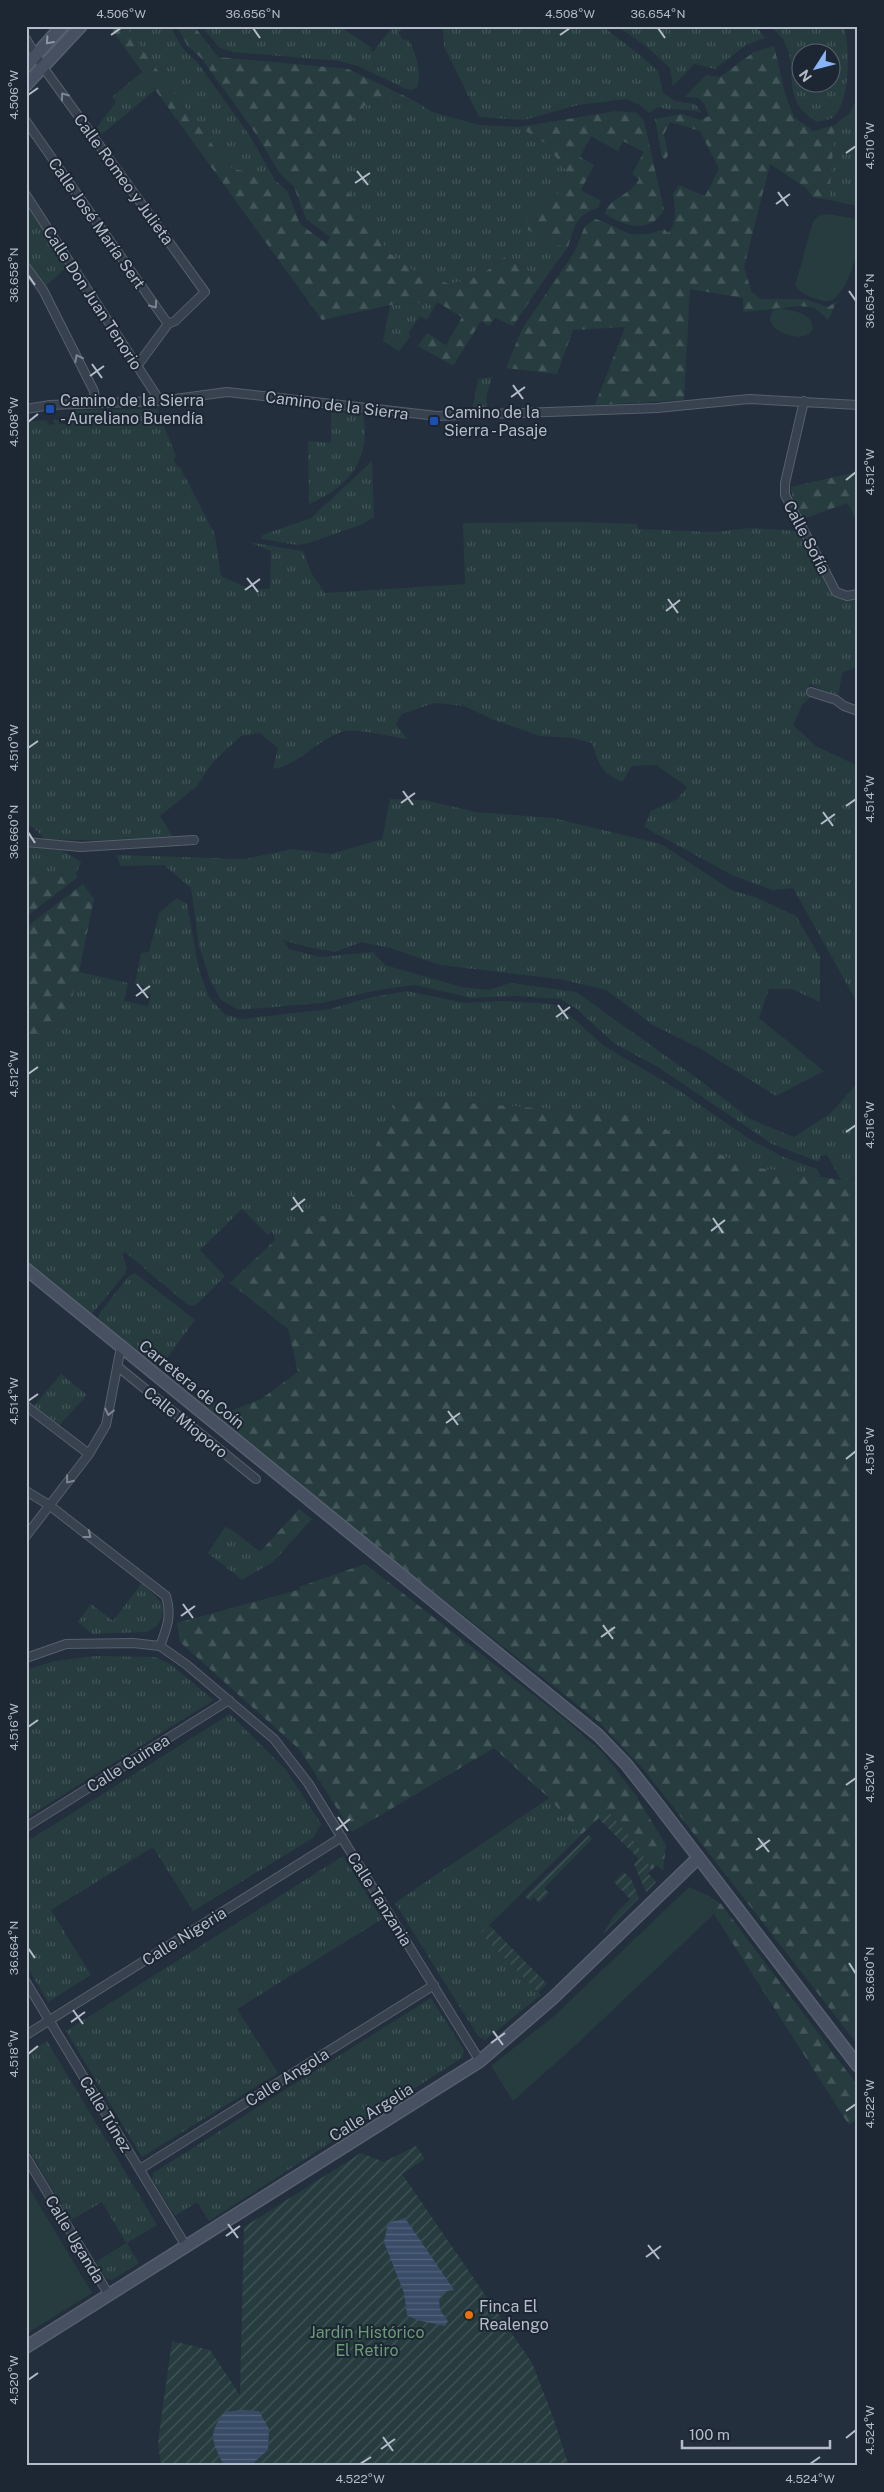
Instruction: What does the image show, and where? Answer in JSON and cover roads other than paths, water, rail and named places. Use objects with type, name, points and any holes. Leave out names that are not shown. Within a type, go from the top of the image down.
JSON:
[{"type":"street","points":[[26,66],[62,26]]},
{"type":"street","points":[[26,85],[81,26]]},
{"type":"street","name":"Calle Romeo y Julieta","points":[[26,39],[43,67],[205,292],[175,321],[168,324]]},
{"type":"street","name":"Calle José María Sert","points":[[26,122],[168,324]]},
{"type":"street","name":"Calle Don Juan Tenorio","points":[[26,195],[160,401]]},
{"type":"street","points":[[26,267],[43,290],[52,307],[94,391],[95,403]]},
{"type":"street","points":[[137,366],[168,324]]},
{"type":"street","name":"Camino de la Sierra","points":[[26,409],[95,403],[160,401],[227,392],[367,410],[446,416],[657,408],[749,399],[858,405]]},
{"type":"street","name":"Calle Sofía","points":[[804,401],[785,483],[785,495],[836,592],[847,596],[858,594]]},
{"type":"street","points":[[810,692],[836,700],[844,706],[858,711]]},
{"type":"street","points":[[26,842],[81,847],[194,840]]},
{"type":"street","name":"Carretera de Coín","points":[[26,1269],[598,1735],[632,1772],[858,2066]]},
{"type":"street","points":[[26,1536],[89,1454],[106,1425],[121,1347]]},
{"type":"street","name":"Calle Mioporo","points":[[117,1366],[256,1479]]},
{"type":"street","points":[[26,1406],[89,1454]]},
{"type":"street","points":[[26,1491],[49,1505],[166,1596],[170,1608],[169,1622],[160,1646],[133,1643],[66,1644],[26,1658]]},
{"type":"street","name":"Calle Tanzania","points":[[160,1646],[174,1655],[274,1739],[308,1783],[480,2061]]},
{"type":"street","name":"Calle Guinea","points":[[26,1827],[229,1700]]},
{"type":"street","name":"Calle Nigeria","points":[[26,2035],[342,1837]]},
{"type":"street","name":"Calle Argelia","points":[[26,2347],[480,2061],[553,1998],[698,1858]]},
{"type":"street","name":"Calle Túnez","points":[[26,1982],[186,2246]]},
{"type":"street","name":"Calle Angola","points":[[140,2169],[434,1985]]},
{"type":"street","name":"Calle Uganda","points":[[26,2157],[109,2295]]},
{"type":"water","points":[[405,2218],[454,2290],[445,2291],[439,2299],[440,2310],[448,2321],[445,2326],[417,2320],[407,2315],[404,2293],[384,2242],[388,2223]]},
{"type":"water","points":[[241,2410],[259,2411],[269,2429],[268,2450],[250,2466],[224,2466],[214,2444],[214,2432],[225,2412]]},
{"type":"place","name":"Camino de la Sierra - Aureliano Buendía","points":[[50,409]]},
{"type":"place","name":"Camino de la Sierra - Pasaje","points":[[434,421]]},
{"type":"place","name":"Finca El Realengo","points":[[469,2315]]},
{"type":"park label","name":"Jardín Histórico El Retiro","points":[[367,2341]]}]
